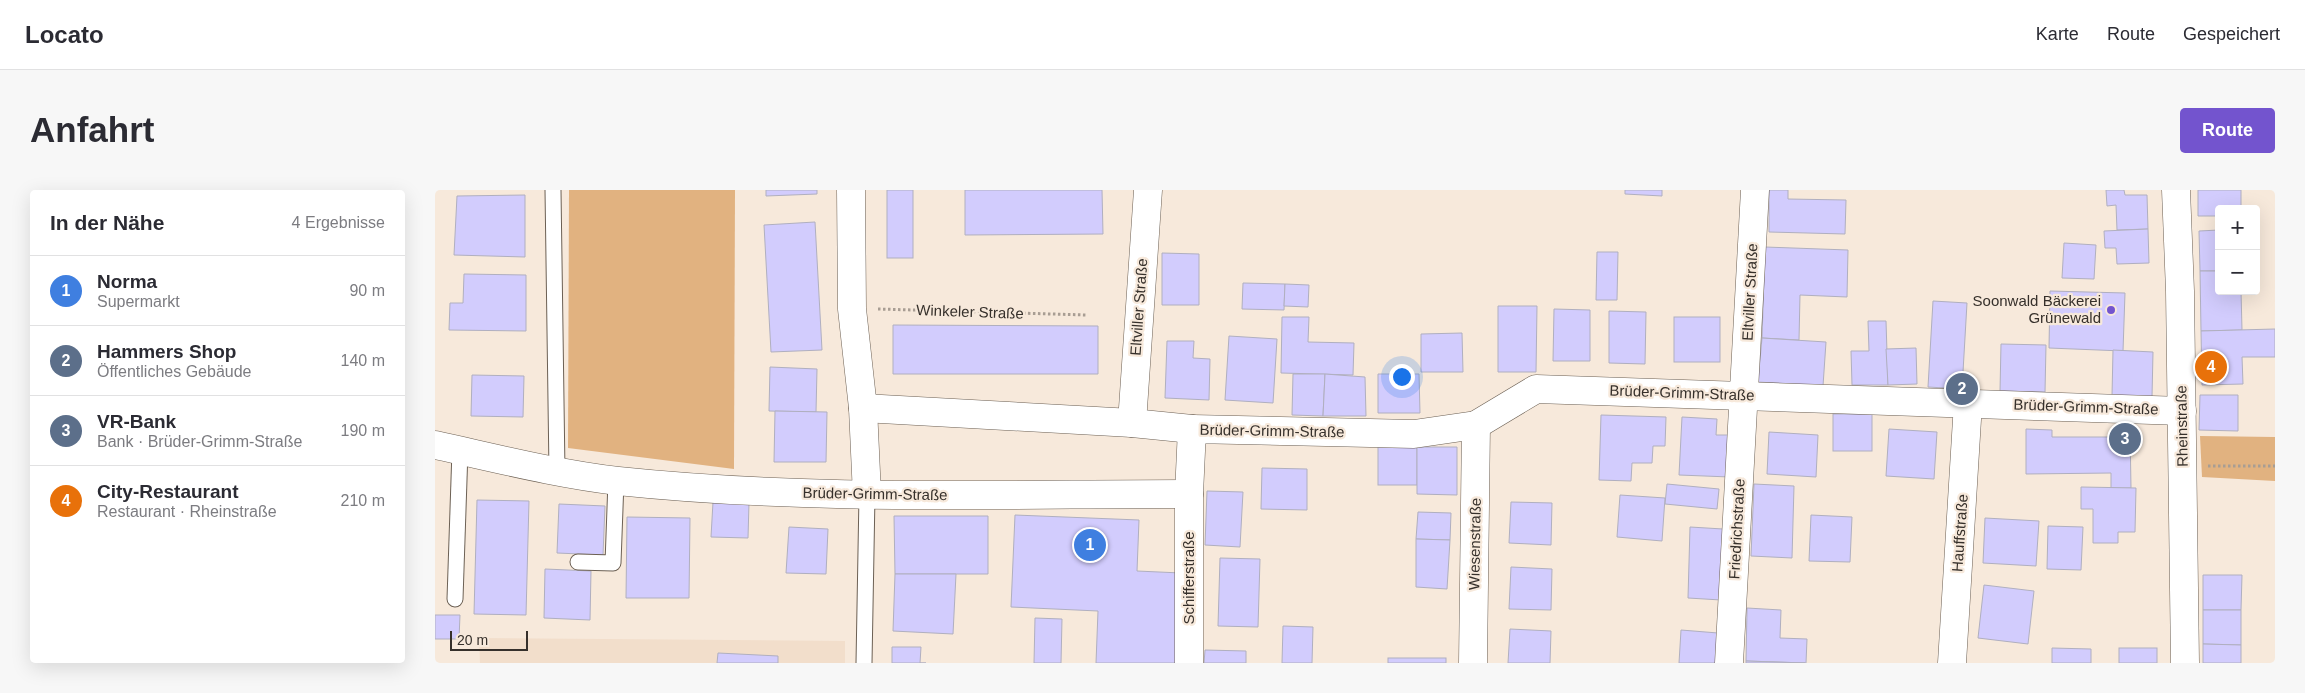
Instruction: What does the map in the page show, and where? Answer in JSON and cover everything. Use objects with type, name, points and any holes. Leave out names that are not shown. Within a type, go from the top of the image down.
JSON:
[{"type":"street","points":[[851,190],[852,309],[863,408],[867,495]]},
{"type":"street","name":"Eltviller Straße","points":[[1132,423],[1148,190]]},
{"type":"street","name":"Eltviller Straße","points":[[1745,395],[1755,190]]},
{"type":"street","name":"Rheinstraße","points":[[2176,190],[2182,411],[2185,663]]},
{"type":"street","name":"Brüder-Grimm-Straße","points":[[863,408],[1132,423],[1192,429],[1414,434],[1476,425],[1537,389],[2182,411]]},
{"type":"street","name":"Friedrichstraße","points":[[1729,663],[1745,395]]},
{"type":"street","name":"Hauffstraße","points":[[1952,663],[1968,403]]},
{"type":"street","name":"Wiesenstraße","points":[[1473,663],[1476,425]]},
{"type":"street","name":"Brüder-Grimm-Straße","points":[[447,447],[557,471],[616,481],[728,490],[867,495],[1189,494],[1192,429]]},
{"type":"street","name":"Schifferstraße","points":[[1189,494],[1189,663]]},
{"type":"lane","points":[[553,190],[557,471]]},
{"type":"lane","name":"Brüder-Grimm-Straße","points":[[447,447],[455,599]]},
{"type":"lane","points":[[577,562],[613,563],[616,481]]},
{"type":"lane","points":[[864,663],[867,495]]},
{"type":"path","name":"Winkeler Straße","points":[[852,309],[1087,315]]},
{"type":"path","points":[[2183,465],[2275,466]]},
{"type":"shaded area","points":[[569,190],[735,190],[734,469],[568,448]]},
{"type":"shaded area","points":[[2200,436],[2275,437],[2275,481],[2202,477]]},
{"type":"shaded area","points":[[479,638],[845,641],[845,663],[480,663]]},
{"type":"building","points":[[766,190],[817,190],[817,194],[766,196]]},
{"type":"building","points":[[887,190],[913,190],[913,258],[887,258]]},
{"type":"building","points":[[965,190],[1102,190],[1103,234],[965,235]]},
{"type":"building","points":[[1625,190],[1662,190],[1662,196],[1625,194]]},
{"type":"building","points":[[1769,190],[1788,190],[1788,199],[1846,200],[1845,234],[1769,232]]},
{"type":"building","points":[[2106,190],[2124,190],[2125,195],[2147,195],[2148,229],[2117,230],[2116,205],[2107,206]]},
{"type":"building","points":[[2198,190],[2241,190],[2241,205],[2215,205],[2215,216],[2198,216]]},
{"type":"building","points":[[525,195],[525,257],[454,255],[457,196]]},
{"type":"building","points":[[815,222],[822,350],[771,352],[764,225]]},
{"type":"building","points":[[2148,229],[2149,263],[2117,264],[2116,248],[2105,248],[2104,231]]},
{"type":"building","points":[[2215,230],[2215,271],[2200,271],[2199,231]]},
{"type":"building","points":[[2064,243],[2096,245],[2094,279],[2062,278]]},
{"type":"building","points":[[1765,247],[1848,250],[1847,297],[1800,295],[1799,340],[1762,338]]},
{"type":"building","points":[[1597,252],[1618,252],[1617,300],[1596,300]]},
{"type":"building","points":[[1162,253],[1199,254],[1199,305],[1162,305]]},
{"type":"building","points":[[2200,271],[2215,271],[2215,295],[2241,295],[2242,330],[2201,331]]},
{"type":"building","points":[[464,274],[526,275],[526,331],[449,330],[450,303],[463,303]]},
{"type":"building","points":[[1243,283],[1285,284],[1284,310],[1242,309]]},
{"type":"building","points":[[1285,284],[1309,285],[1308,307],[1284,306]]},
{"type":"building","points":[[2050,291],[2125,293],[2123,351],[2049,348]]},
{"type":"building","points":[[1933,301],[1967,303],[1962,389],[1928,387]]},
{"type":"building","points":[[1498,306],[1537,306],[1536,372],[1498,372]]},
{"type":"building","points":[[1554,309],[1590,310],[1590,361],[1553,361]]},
{"type":"building","points":[[1609,311],[1646,312],[1645,364],[1609,363]]},
{"type":"building","points":[[1282,317],[1309,317],[1308,342],[1354,343],[1353,375],[1281,373]]},
{"type":"building","points":[[1674,317],[1720,317],[1720,362],[1674,362]]},
{"type":"building","points":[[1868,321],[1886,321],[1888,385],[1852,385],[1851,351],[1869,351]]},
{"type":"building","points":[[893,325],[1098,326],[1098,374],[893,374]]},
{"type":"building","points":[[2275,329],[2275,357],[2242,357],[2243,384],[2202,385],[2201,331]]},
{"type":"building","points":[[1462,333],[1463,372],[1421,372],[1421,334]]},
{"type":"building","points":[[1229,336],[1277,339],[1273,403],[1225,400]]},
{"type":"building","points":[[1762,338],[1826,342],[1823,386],[1758,382]]},
{"type":"building","points":[[1167,341],[1194,341],[1193,358],[1210,359],[1209,400],[1165,398]]},
{"type":"building","points":[[2001,344],[2046,345],[2045,392],[2000,391]]},
{"type":"building","points":[[1916,348],[1917,384],[1888,385],[1886,349]]},
{"type":"building","points":[[2113,350],[2153,352],[2152,397],[2112,396]]},
{"type":"building","points":[[770,367],[817,369],[816,412],[769,411]]},
{"type":"building","points":[[1293,374],[1325,374],[1323,416],[1292,415]]},
{"type":"building","points":[[1325,374],[1365,377],[1366,416],[1323,416]]},
{"type":"building","points":[[1378,374],[1419,374],[1420,413],[1378,413]]},
{"type":"building","points":[[472,375],[524,376],[523,417],[471,416]]},
{"type":"building","points":[[2200,395],[2238,395],[2238,431],[2199,430]]},
{"type":"building","points":[[775,411],[827,412],[826,462],[774,462]]},
{"type":"building","points":[[1833,414],[1872,414],[1872,451],[1833,451]]},
{"type":"building","points":[[1601,415],[1666,417],[1665,446],[1653,446],[1652,463],[1632,463],[1631,481],[1599,480]]},
{"type":"building","points":[[1682,417],[1717,419],[1716,435],[1732,435],[1730,477],[1679,475]]},
{"type":"building","points":[[1889,429],[1937,432],[1934,479],[1886,476]]},
{"type":"building","points":[[2026,429],[2052,430],[2052,437],[2110,437],[2110,430],[2130,430],[2131,488],[2111,488],[2111,473],[2026,474]]},
{"type":"building","points":[[1769,432],[1818,435],[1816,477],[1767,474]]},
{"type":"building","points":[[1378,447],[1417,447],[1417,485],[1378,485]]},
{"type":"building","points":[[1417,447],[1457,447],[1457,495],[1417,494]]},
{"type":"building","points":[[1262,468],[1307,469],[1307,510],[1261,509]]},
{"type":"building","points":[[1667,484],[1719,489],[1717,509],[1665,504]]},
{"type":"building","points":[[1754,484],[1794,486],[1792,558],[1751,556]]},
{"type":"building","points":[[2081,487],[2136,488],[2135,532],[2118,532],[2118,543],[2093,543],[2093,509],[2081,509]]},
{"type":"building","points":[[1207,491],[1243,492],[1240,547],[1205,545]]},
{"type":"building","points":[[1620,495],[1665,498],[1662,541],[1617,537]]},
{"type":"building","points":[[477,500],[529,501],[526,615],[474,614]]},
{"type":"building","points":[[713,502],[749,503],[748,538],[711,537]]},
{"type":"building","points":[[1511,502],[1552,503],[1551,545],[1509,543]]},
{"type":"building","points":[[559,504],[605,506],[603,555],[557,553]]},
{"type":"building","points":[[1418,512],[1451,513],[1450,540],[1416,539]]},
{"type":"building","points":[[1015,515],[1139,520],[1137,571],[1181,573],[1178,663],[1096,663],[1098,611],[1011,607]]},
{"type":"building","points":[[1811,515],[1852,517],[1850,562],[1809,561]]},
{"type":"building","points":[[894,516],[988,516],[988,574],[895,574]]},
{"type":"building","points":[[627,517],[690,518],[689,598],[626,598]]},
{"type":"building","points":[[1985,518],[2039,521],[2036,566],[1983,563]]},
{"type":"building","points":[[2048,526],[2083,527],[2081,570],[2047,569]]},
{"type":"building","points":[[789,527],[828,529],[826,574],[786,573]]},
{"type":"building","points":[[1690,527],[1723,529],[1721,600],[1688,598]]},
{"type":"building","points":[[1416,539],[1450,540],[1447,589],[1416,587]]},
{"type":"building","points":[[1220,558],[1260,559],[1258,627],[1218,626]]},
{"type":"building","points":[[1511,567],[1552,569],[1551,610],[1509,609]]},
{"type":"building","points":[[545,569],[591,571],[590,620],[544,618]]},
{"type":"building","points":[[895,574],[956,574],[953,634],[893,631]]},
{"type":"building","points":[[2203,575],[2242,575],[2241,610],[2203,610]]},
{"type":"building","points":[[1984,585],[2034,591],[2028,644],[1978,638]]},
{"type":"building","points":[[1747,608],[1781,610],[1780,638],[1807,639],[1806,663],[1746,661]]},
{"type":"building","points":[[2203,610],[2241,610],[2241,645],[2203,644]]},
{"type":"building","points":[[435,615],[460,615],[459,639],[435,639]]},
{"type":"building","points":[[1035,618],[1062,619],[1061,663],[1034,663]]},
{"type":"building","points":[[1283,626],[1313,627],[1312,663],[1282,663]]},
{"type":"building","points":[[1510,629],[1551,631],[1550,663],[1508,663]]},
{"type":"building","points":[[1681,630],[1718,633],[1716,663],[1679,663]]},
{"type":"building","points":[[2203,644],[2241,645],[2241,663],[2203,663]]},
{"type":"building","points":[[892,647],[921,647],[920,663],[892,663]]},
{"type":"building","points":[[2052,648],[2091,649],[2091,663],[2052,663]]},
{"type":"building","points":[[2119,648],[2157,648],[2157,663],[2119,663]]},
{"type":"building","points":[[1205,650],[1246,651],[1246,663],[1204,663]]},
{"type":"building","points":[[718,653],[778,656],[778,663],[717,663]]},
{"type":"building","points":[[1388,658],[1446,658],[1446,663],[1388,663]]},
{"type":"building","points":[[1746,661],[1805,663],[1746,663]]},
{"type":"place","name":"Soonwald Bäckerei Grünewald","points":[[2111,310]]},
{"type":"place","name":"City-Restaurant","points":[[2211,367]]},
{"type":"place","name":"Hammers Shop","points":[[1962,389]]},
{"type":"place","name":"VR-Bank","points":[[2125,439]]},
{"type":"place","name":"Norma","points":[[1090,545]]}]
